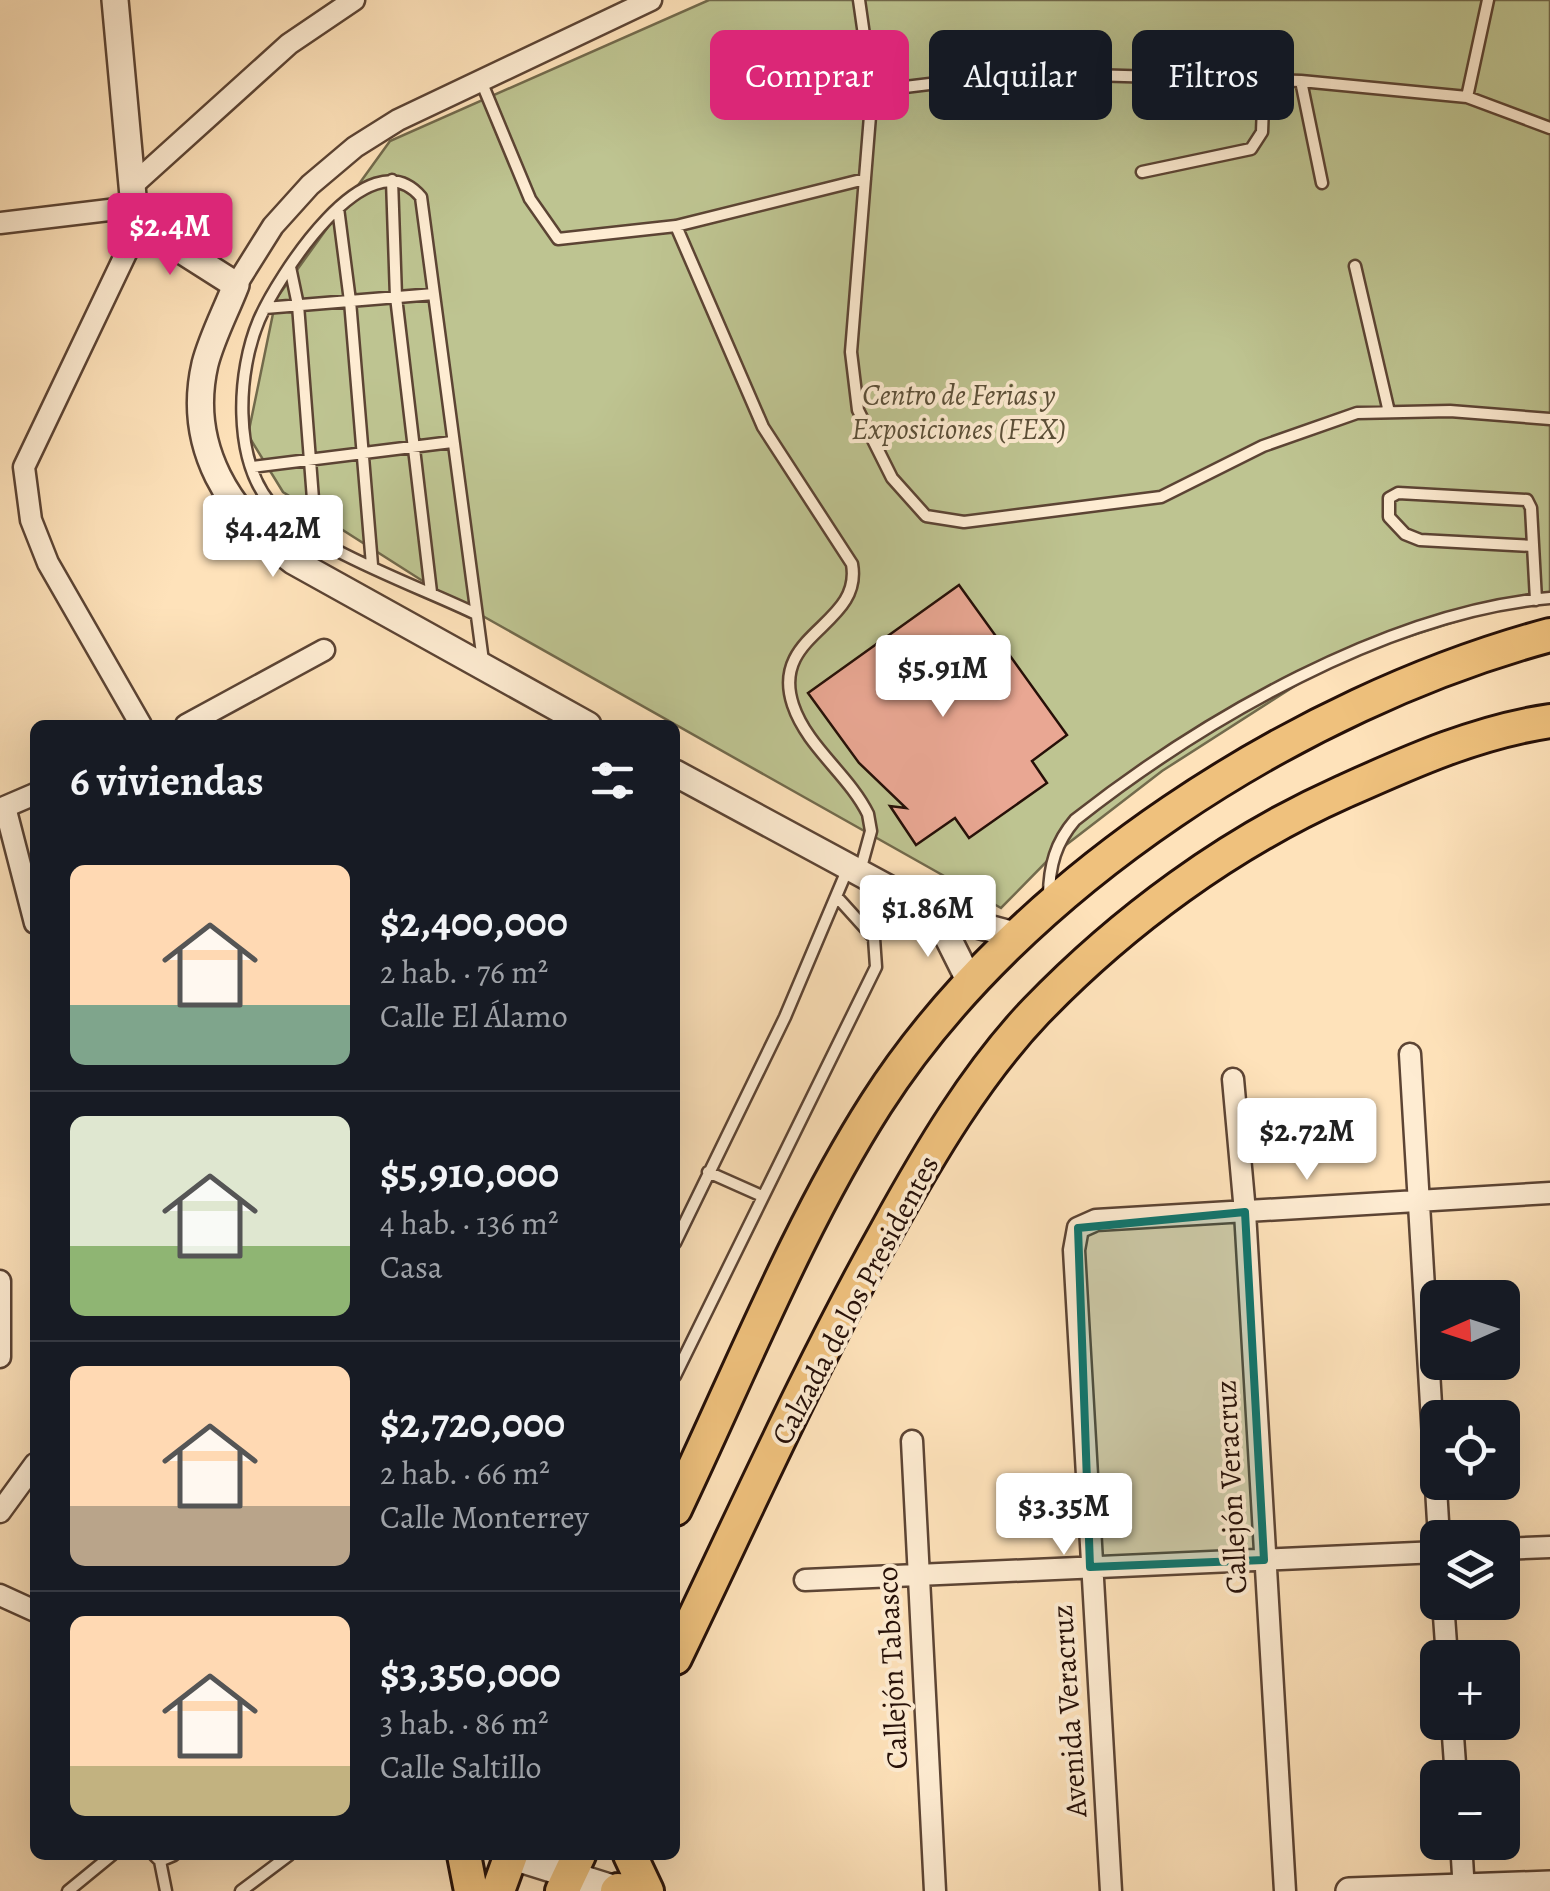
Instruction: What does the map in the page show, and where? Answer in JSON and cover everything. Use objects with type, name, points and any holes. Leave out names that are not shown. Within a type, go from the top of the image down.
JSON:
[{"type":"highway","points":[[680,1498],[810,1226],[875,1105],[970,982],[1018,936],[1172,812],[1256,758],[1398,688],[1490,651],[1550,635]]},
{"type":"highway","name":"Calzada de los Presidentes","points":[[680,1648],[857,1284],[923,1166],[1034,1012],[1097,954],[1229,850],[1314,805],[1437,749],[1550,721]]},
{"type":"highway","points":[[465,1860],[471,1891]]},
{"type":"highway","points":[[498,1891],[508,1860]]},
{"type":"highway","points":[[632,1860],[647,1891]]},
{"type":"street","points":[[115,0],[136,205],[236,285]]},
{"type":"street","points":[[137,720],[48,563],[31,520],[24,467],[136,205],[289,44],[354,0]]},
{"type":"street","points":[[579,720],[293,561],[255,533],[225,494],[207,447],[200,404],[206,362],[236,285],[273,226],[310,185],[355,146],[652,0]]},
{"type":"street","points":[[0,223],[136,205]]},
{"type":"street","points":[[195,720],[324,650]]},
{"type":"street","points":[[680,776],[936,914],[1018,936]]},
{"type":"street","points":[[30,796],[3,808],[30,905]]},
{"type":"street","points":[[936,914],[970,982]]},
{"type":"street","points":[[1410,1054],[1438,1520]]},
{"type":"street","name":"Callejón Veracruz","points":[[1233,1079],[1246,1212],[1285,1891]]},
{"type":"street","points":[[1246,1212],[1550,1193]]},
{"type":"street","name":"Avenida Veracruz","points":[[1111,1891],[1074,1250],[1078,1228],[1096,1220],[1246,1212]]},
{"type":"street","points":[[0,1281],[0,1357]]},
{"type":"street","name":"Callejón Tabasco","points":[[912,1441],[935,1891]]},
{"type":"street","points":[[0,1512],[30,1471]]},
{"type":"street","points":[[1520,1548],[1550,1547]]},
{"type":"street","points":[[805,1580],[1420,1553]]},
{"type":"street","points":[[0,1595],[30,1609]]},
{"type":"street","points":[[526,1860],[619,1891]]},
{"type":"street","points":[[1462,1860],[1464,1889]]},
{"type":"street","points":[[1349,1891],[1550,1884]]},
{"type":"lane","points":[[859,0],[863,30]]},
{"type":"lane","points":[[1467,97],[1488,0]]},
{"type":"lane","points":[[909,87],[1020,74],[1132,77]]},
{"type":"lane","points":[[481,81],[530,199],[552,235],[566,240],[676,226],[865,179]]},
{"type":"lane","points":[[1294,81],[1467,97],[1550,128]]},
{"type":"lane","points":[[1301,81],[1322,183]]},
{"type":"lane","points":[[870,120],[851,352],[858,410],[892,478],[926,516],[964,522],[1160,496],[1296,433],[1357,413],[1450,411],[1550,419]]},
{"type":"lane","points":[[1142,172],[1251,149],[1262,132],[1262,120]]},
{"type":"lane","points":[[392,180],[396,297],[431,592]]},
{"type":"lane","points":[[476,614],[316,538],[272,505],[252,467],[243,420],[246,376],[257,324],[290,267],[338,208],[356,192],[392,180],[413,187],[422,196],[484,667]]},
{"type":"lane","points":[[338,208],[350,301],[372,564]]},
{"type":"lane","points":[[676,226],[763,426],[852,564],[853,587],[846,603],[795,652],[790,673],[791,701],[801,722],[868,814],[870,831],[680,1232]]},
{"type":"lane","points":[[1356,266],[1388,412]]},
{"type":"lane","points":[[290,267],[298,305],[316,538]]},
{"type":"lane","points":[[266,308],[434,294]]},
{"type":"lane","points":[[252,467],[452,442]]},
{"type":"lane","points":[[1533,546],[1420,540],[1405,534],[1389,517],[1388,498],[1398,493],[1521,497],[1531,508],[1536,600]]},
{"type":"lane","points":[[1050,910],[1052,864],[1062,836],[1075,820],[1232,713],[1420,623],[1498,603],[1550,598]]},
{"type":"lane","points":[[680,1366],[876,968],[874,938],[837,897]]},
{"type":"lane","points":[[708,1172],[762,1196]]},
{"type":"lane","points":[[68,1891],[106,1860]]},
{"type":"lane","points":[[158,1860],[166,1891]]},
{"type":"lane","points":[[241,1891],[282,1860]]},
{"type":"highlighted area","points":[[1245,1212],[1264,1560],[1090,1567],[1078,1228]]},
{"type":"green space","name":"Centro de Ferias y Exposiciones (FEX)","points":[[709,0],[1550,0],[1550,592],[1337,659],[1162,771],[1053,855],[1001,908],[680,727],[680,720],[667,720],[440,592],[283,492],[248,435],[276,299],[390,141]]},
{"type":"building","points":[[959,585],[1067,735],[1032,761],[1047,783],[969,838],[955,818],[916,845],[890,806],[906,808],[859,763],[808,693]]}]
